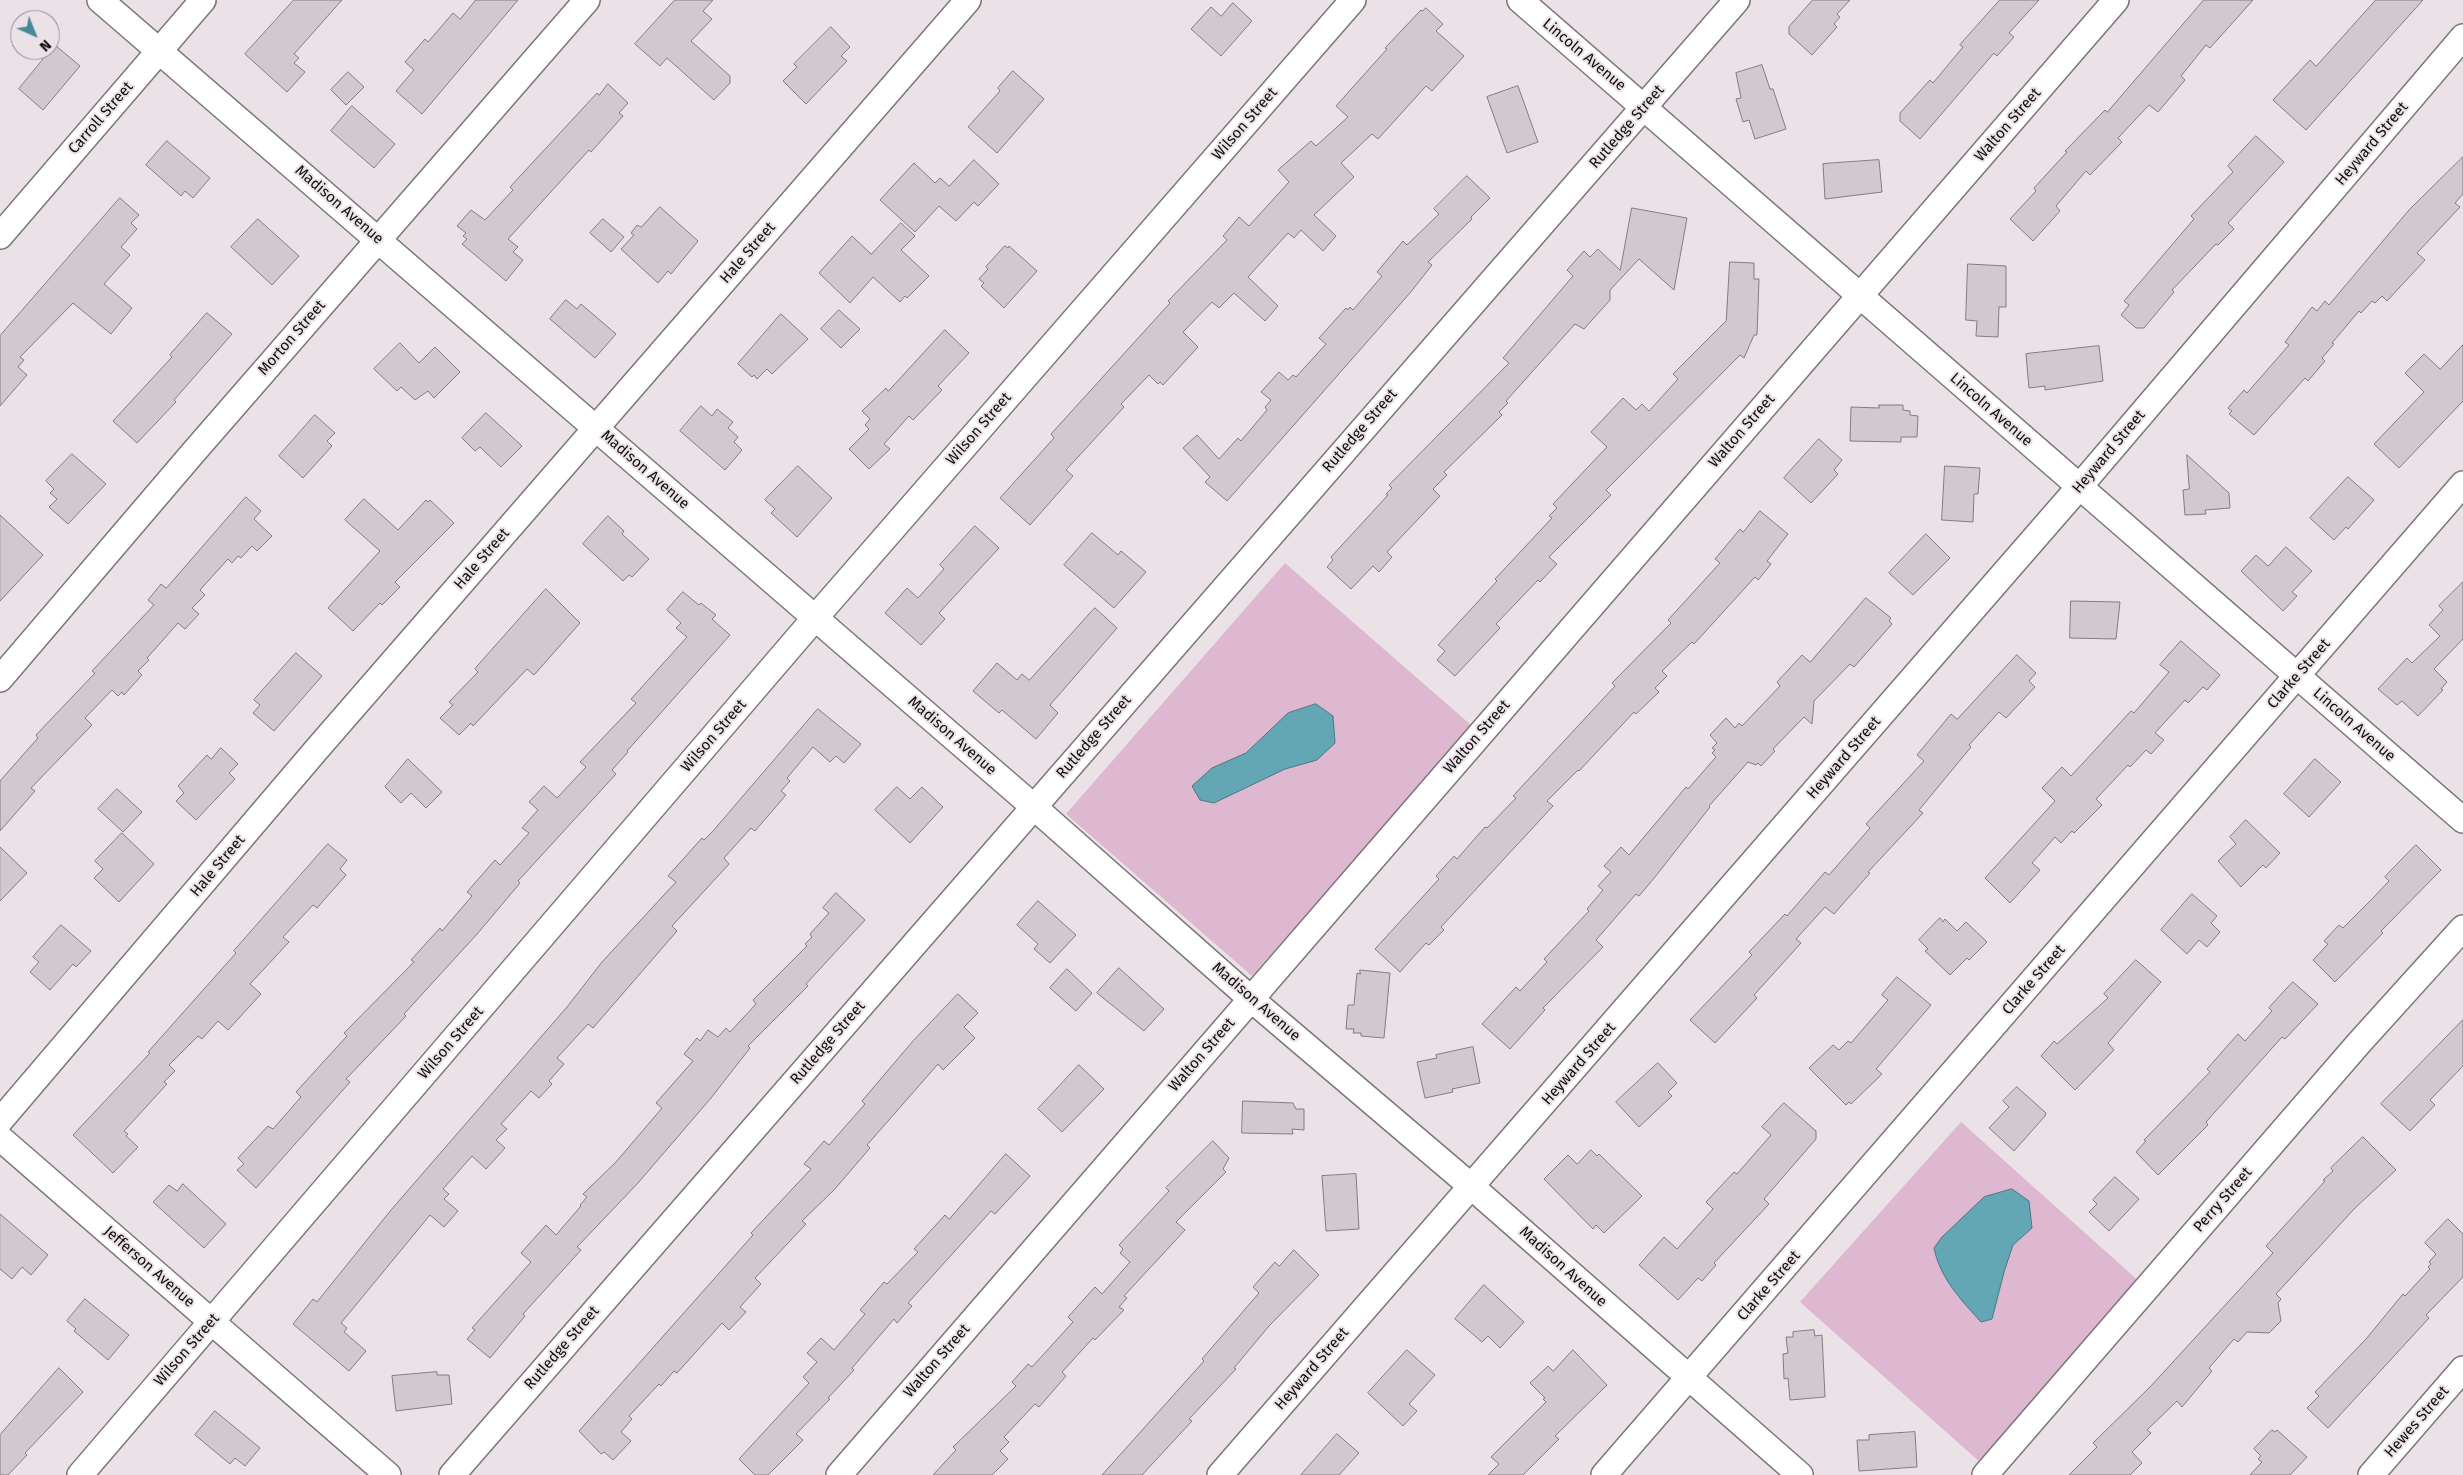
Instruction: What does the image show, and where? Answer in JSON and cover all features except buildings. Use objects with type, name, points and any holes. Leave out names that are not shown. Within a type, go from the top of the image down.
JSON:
[{"type":"street","name":"Madison Avenue","points":[[100,0],[1034,807],[1251,999],[1472,1187],[1688,1379],[1800,1475]]},
{"type":"street","name":"Carroll Street","points":[[0,236],[203,0]]},
{"type":"street","name":"Morton Street","points":[[0,679],[378,239],[587,0]]},
{"type":"street","name":"Hale Street","points":[[0,1121],[596,427],[968,0]]},
{"type":"street","name":"Wilson Street","points":[[80,1475],[815,618],[1353,0]]},
{"type":"street","name":"Lincoln Avenue","points":[[1520,0],[2463,820]]},
{"type":"street","name":"Rutledge Street","points":[[452,1475],[1737,0]]},
{"type":"street","name":"Walton Street","points":[[839,1475],[2116,0]]},
{"type":"street","name":"Heyward Street","points":[[1220,1475],[2080,486],[2463,37]]},
{"type":"street","name":"Clarke Street","points":[[1604,1475],[2463,484]]},
{"type":"street","name":"Perry Street","points":[[1985,1475],[2358,1043],[2463,928]]},
{"type":"street","name":"Jefferson Avenue","points":[[0,1138],[388,1475]]},
{"type":"street","name":"Hewes Street","points":[[2371,1475],[2463,1369]]},
{"type":"shaded area","points":[[1285,563],[1471,725],[1252,976],[1066,814]]},
{"type":"shaded area","points":[[1961,1122],[2141,1283],[1981,1463],[1800,1302]]},
{"type":"water","points":[[1316,704],[1333,716],[1335,743],[1317,760],[1285,769],[1214,803],[1200,800],[1192,786],[1212,768],[1246,753],[1288,713]]},
{"type":"water","points":[[2012,1189],[2029,1201],[2032,1228],[2013,1245],[1992,1319],[1981,1322],[1946,1279],[1934,1248],[1942,1237],[1984,1197]]}]
